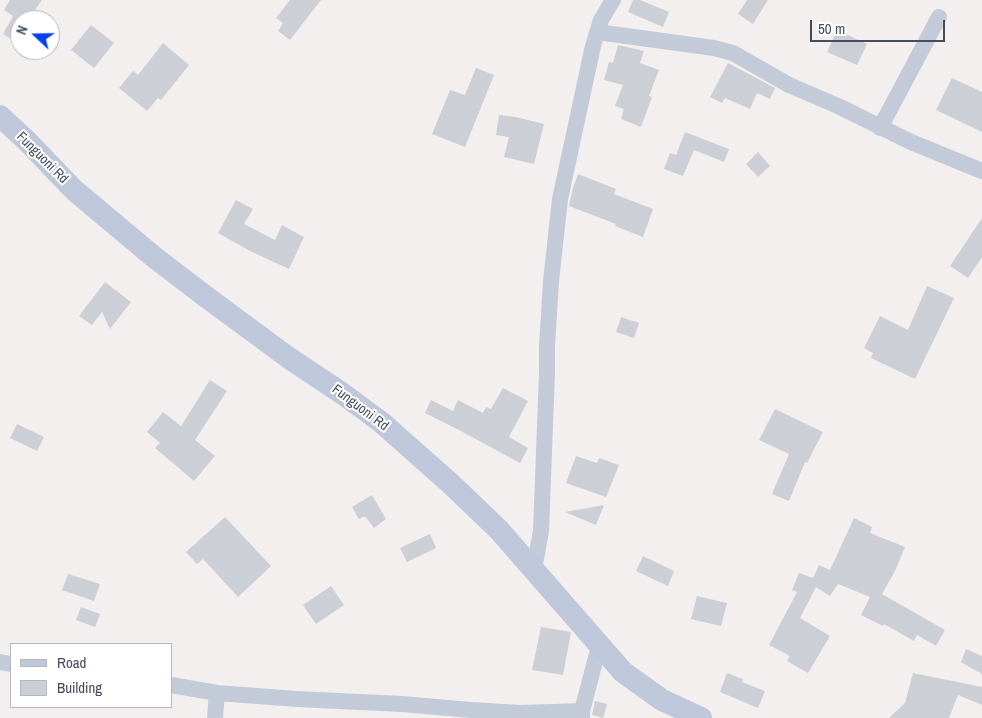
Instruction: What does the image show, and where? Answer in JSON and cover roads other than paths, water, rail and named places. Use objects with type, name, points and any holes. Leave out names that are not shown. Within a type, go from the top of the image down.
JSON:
[{"type":"street","points":[[534,570],[541,531],[547,346],[551,281],[560,199],[593,46],[601,20],[613,0]]},
{"type":"street","points":[[880,128],[939,17]]},
{"type":"street","points":[[597,32],[714,48],[733,53],[789,85],[838,106],[911,142],[982,171]]},
{"type":"street","name":"Funguoni Rd","points":[[0,116],[74,190],[154,257],[289,358],[381,422],[451,484],[499,530],[623,672],[662,700],[701,718]]},
{"type":"street","points":[[172,685],[216,693],[297,699],[402,704],[520,713],[582,714],[599,646]]},
{"type":"street","points":[[216,693],[216,718]]}]
